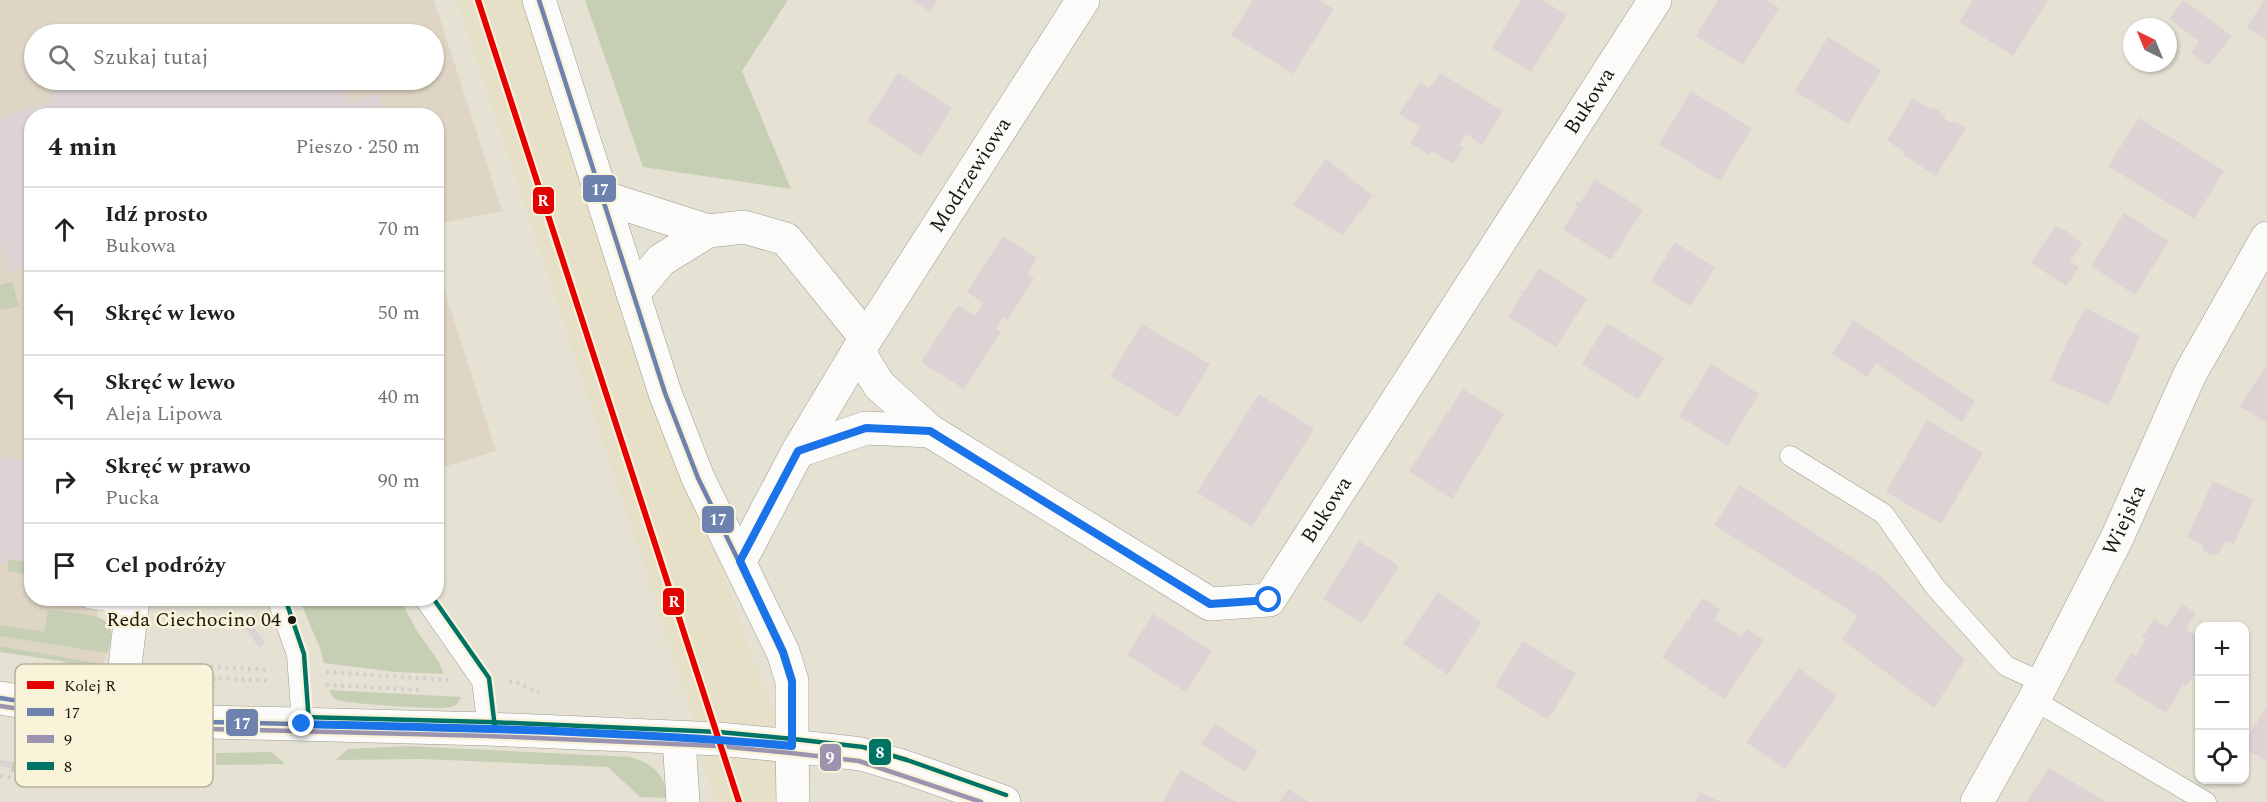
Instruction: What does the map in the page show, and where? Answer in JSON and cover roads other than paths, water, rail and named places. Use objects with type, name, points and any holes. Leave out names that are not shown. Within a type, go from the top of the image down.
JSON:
[{"type":"street","points":[[539,0],[665,393],[694,467],[783,652],[792,681],[793,802]]},
{"type":"street","name":"Modrzewiowa","points":[[740,561],[798,451],[862,344],[1083,0]]},
{"type":"street","name":"Bukowa","points":[[708,231],[744,227],[786,239],[862,344],[879,385],[930,431],[1210,604],[1269,600],[1655,0]]},
{"type":"street","points":[[602,197],[708,231]]},
{"type":"street","points":[[633,294],[661,260],[708,231]]},
{"type":"street","name":"Wiejska","points":[[1977,802],[2038,692],[2117,538],[2190,374],[2267,238]]},
{"type":"street","points":[[798,451],[866,428],[930,431]]},
{"type":"street","points":[[125,664],[133,606]]},
{"type":"street","points":[[0,698],[15,700]]},
{"type":"street","points":[[213,722],[488,729],[792,746],[861,754],[905,766],[1004,802]]},
{"type":"street","points":[[679,738],[683,802]]},
{"type":"lane","points":[[1790,456],[1884,514],[1935,587],[2006,666],[2038,692],[2206,802]]},
{"type":"lane","points":[[280,606],[297,656],[302,724]]},
{"type":"lane","points":[[430,606],[482,681],[488,729]]},
{"type":"rail line","name":"R","points":[[478,0],[739,802]]},
{"type":"place","name":"Reda Ciechocino 04","points":[[292,620]]}]
